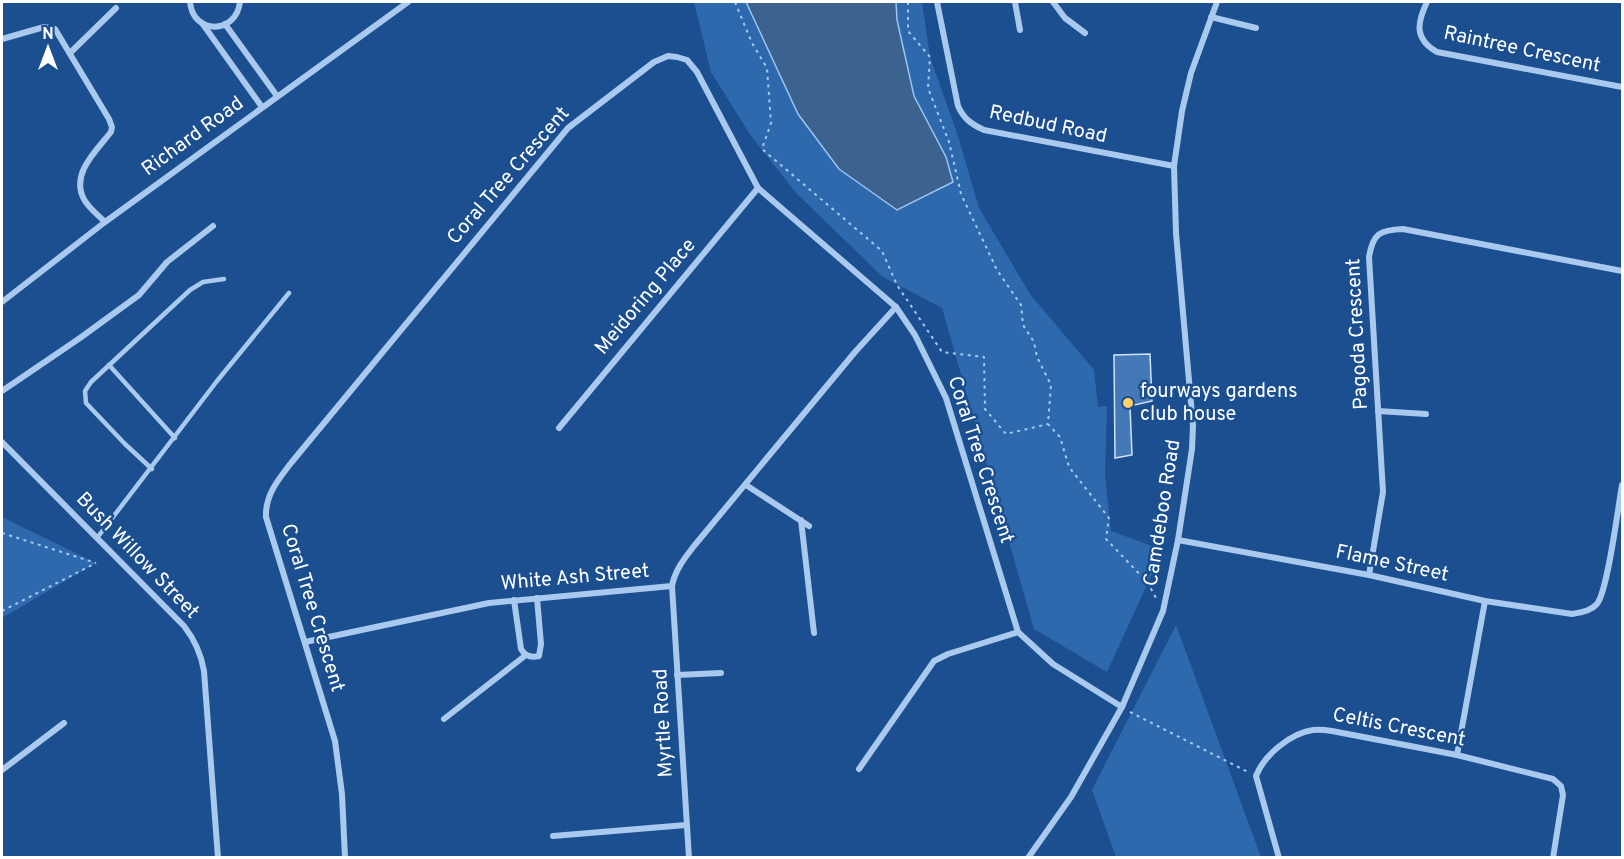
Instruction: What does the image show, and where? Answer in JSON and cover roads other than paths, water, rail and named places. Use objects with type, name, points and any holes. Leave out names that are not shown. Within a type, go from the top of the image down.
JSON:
[{"type":"street","points":[[190,2],[192,12],[262,107]]},
{"type":"street","points":[[202,23],[218,27],[225,24],[238,12],[240,2]]},
{"type":"street","name":"Richard Road","points":[[2,302],[105,222],[408,2]]},
{"type":"street","name":"Redbud Road","points":[[937,2],[958,106],[963,116],[972,125],[984,130],[1174,166]]},
{"type":"street","points":[[1015,2],[1020,30]]},
{"type":"street","points":[[1053,2],[1065,18],[1085,33]]},
{"type":"street","name":"Camdeboo Road","points":[[1028,858],[1071,797],[1122,708],[1163,611],[1178,540],[1192,449],[1176,233],[1174,166],[1182,111],[1191,74],[1216,2]]},
{"type":"street","name":"Raintree Crescent","points":[[1427,2],[1419,20],[1419,30],[1428,47],[1437,52],[1623,87]]},
{"type":"street","points":[[70,53],[116,8]]},
{"type":"street","points":[[1210,18],[1256,28]]},
{"type":"street","points":[[225,24],[277,96]]},
{"type":"street","points":[[2,39],[50,27],[55,29],[112,127],[111,132],[88,161],[81,174],[79,189],[86,202],[105,222]]},
{"type":"street","name":"Coral Tree Crescent","points":[[345,858],[339,760],[266,517],[269,494],[291,463],[568,128],[654,62],[668,56],[687,60],[697,72],[758,188],[896,307],[915,335],[946,398],[1018,632]]},
{"type":"street","name":"Meidoring Place","points":[[559,428],[758,188]]},
{"type":"street","points":[[2,391],[139,295],[167,262],[213,226]]},
{"type":"street","name":"Pagoda Crescent","points":[[1369,575],[1383,492],[1369,257],[1371,243],[1378,233],[1404,229],[1623,271]]},
{"type":"street","name":"White Ash Street","points":[[305,642],[437,613],[514,600],[672,586],[680,564],[855,352],[896,307]]},
{"type":"street","points":[[1378,411],[1426,414]]},
{"type":"street","name":"Bush Willow Street","points":[[2,442],[184,626],[202,655],[218,858]]},
{"type":"street","points":[[746,485],[809,526]]},
{"type":"street","name":"Flame Street","points":[[1178,540],[1369,575],[1485,602],[1572,614],[1581,613],[1597,604],[1603,588],[1623,485]]},
{"type":"street","points":[[801,520],[814,633]]},
{"type":"street","name":"Myrtle Road","points":[[672,586],[690,858]]},
{"type":"street","points":[[514,600],[521,649],[526,655],[532,657],[539,656],[541,649],[537,598]]},
{"type":"street","points":[[1457,755],[1485,602]]},
{"type":"street","points":[[860,769],[934,661],[948,654],[1018,632],[1053,664],[1122,708]]},
{"type":"street","points":[[444,720],[526,655]]},
{"type":"street","points":[[677,675],[721,673]]},
{"type":"street","points":[[2,770],[64,723]]},
{"type":"street","name":"Celtis Crescent","points":[[1279,858],[1256,776],[1260,765],[1288,740],[1312,730],[1332,731],[1457,755],[1553,779],[1561,786],[1563,805],[1553,858]]},
{"type":"street","points":[[553,836],[687,825]]},
{"type":"lane","points":[[152,469],[86,403],[85,391],[91,382],[190,290],[203,282],[224,279]]},
{"type":"lane","points":[[97,538],[224,372],[289,293]]},
{"type":"lane","points":[[109,365],[175,438]]},
{"type":"place","name":"fourways gardens club house","points":[[1128,403]]}]
